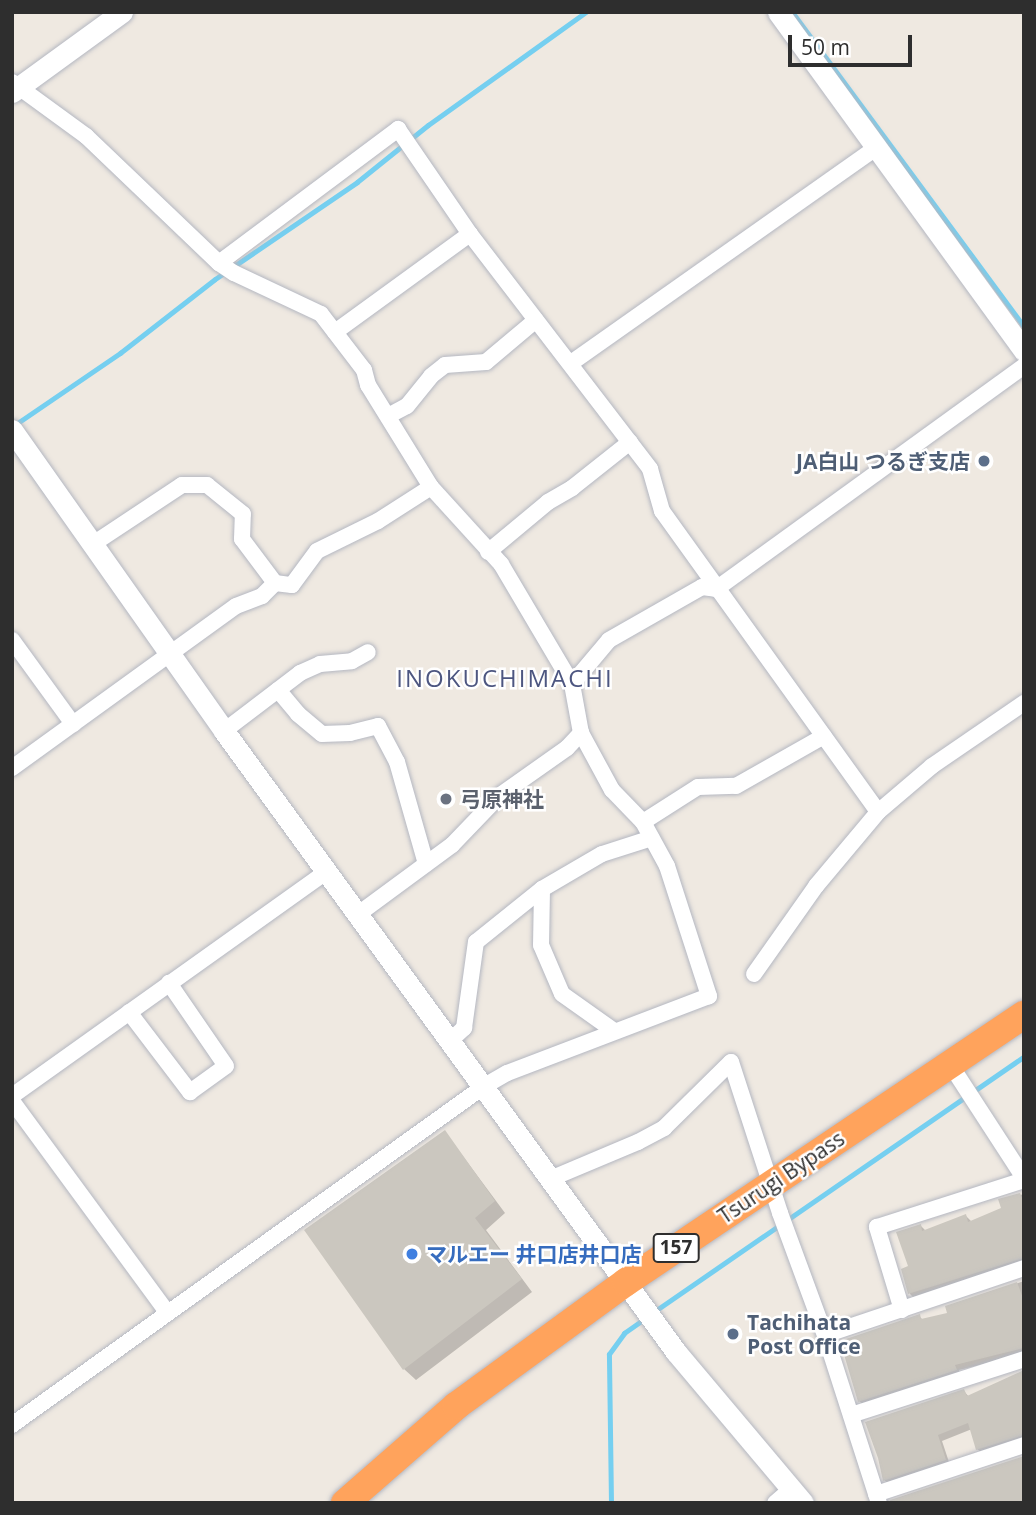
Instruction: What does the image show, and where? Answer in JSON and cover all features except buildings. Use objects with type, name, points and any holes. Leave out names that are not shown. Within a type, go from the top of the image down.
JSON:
[{"type":"highway","name":"Tsurugi Bypass","points":[[345,1503],[456,1406],[626,1282],[1024,1015]]},
{"type":"street","points":[[12,1425],[482,1087],[507,1073],[709,996],[667,866],[643,822],[611,790],[581,733],[572,684],[501,564],[431,487],[368,384],[364,370],[335,332],[321,314],[225,267],[86,136],[14,87],[122,12]]},
{"type":"street","points":[[778,12],[1024,352]]},
{"type":"street","points":[[225,267],[398,129],[470,234],[650,469],[662,511],[878,812]]},
{"type":"street","points":[[571,363],[876,148]]},
{"type":"street","points":[[335,332],[470,234]]},
{"type":"street","points":[[387,416],[407,405],[431,376],[445,365],[486,362],[536,320]]},
{"type":"street","points":[[572,684],[609,640],[702,587],[716,589],[1024,366]]},
{"type":"street","points":[[15,436],[224,731],[676,1352],[797,1496],[775,1503]]},
{"type":"street","points":[[488,552],[548,502],[572,488],[630,442]]},
{"type":"street","points":[[93,544],[183,485],[207,485],[243,514],[242,539],[275,583]]},
{"type":"street","points":[[12,767],[236,606],[262,596],[275,583],[292,584],[317,551],[378,520],[431,487]]},
{"type":"street","points":[[12,640],[74,724]]},
{"type":"street","points":[[224,731],[278,690],[320,664],[352,661],[368,652]]},
{"type":"street","points":[[278,690],[298,714],[322,734],[350,733],[378,726],[397,762],[425,864]]},
{"type":"street","points":[[754,974],[816,886],[878,812],[932,766],[1024,703]]},
{"type":"street","points":[[357,915],[452,845],[499,796],[567,747],[581,733]]},
{"type":"street","points":[[643,822],[698,787],[736,786],[824,736]]},
{"type":"street","points":[[449,1042],[464,1028],[476,942],[542,889],[603,854],[652,838]]},
{"type":"street","points":[[168,1313],[12,1099],[327,871]]},
{"type":"street","points":[[542,889],[541,945],[562,994],[614,1031]]},
{"type":"street","points":[[130,1012],[190,1092],[226,1066],[169,983]]},
{"type":"street","points":[[550,1179],[638,1142],[664,1128],[731,1062],[784,1224],[825,1335],[877,1498],[1024,1445]]},
{"type":"street","points":[[902,1310],[877,1227],[1024,1179],[950,1064]]},
{"type":"street","points":[[825,1335],[1024,1268]]},
{"type":"street","points":[[851,1415],[1024,1359]]},
{"type":"waterway","points":[[13,426],[120,353],[215,279],[357,182],[428,125],[586,12]]},
{"type":"waterway","points":[[792,12],[1024,327]]},
{"type":"waterway","points":[[652,1313],[1024,1056]]},
{"type":"waterway","points":[[611,1503],[609,1354],[624,1333],[644,1319]]},
{"type":"place","name":"JA白山 つるぎ支店","points":[[984,461]]},
{"type":"place","name":"弓原神社","points":[[446,799]]},
{"type":"place","name":"マルエー 井口店井口店","points":[[412,1254]]},
{"type":"place","name":"Tachihata Post Office","points":[[733,1334]]},
{"type":"district","name":"INOKUCHIMACHI","points":[[505,678]]}]
